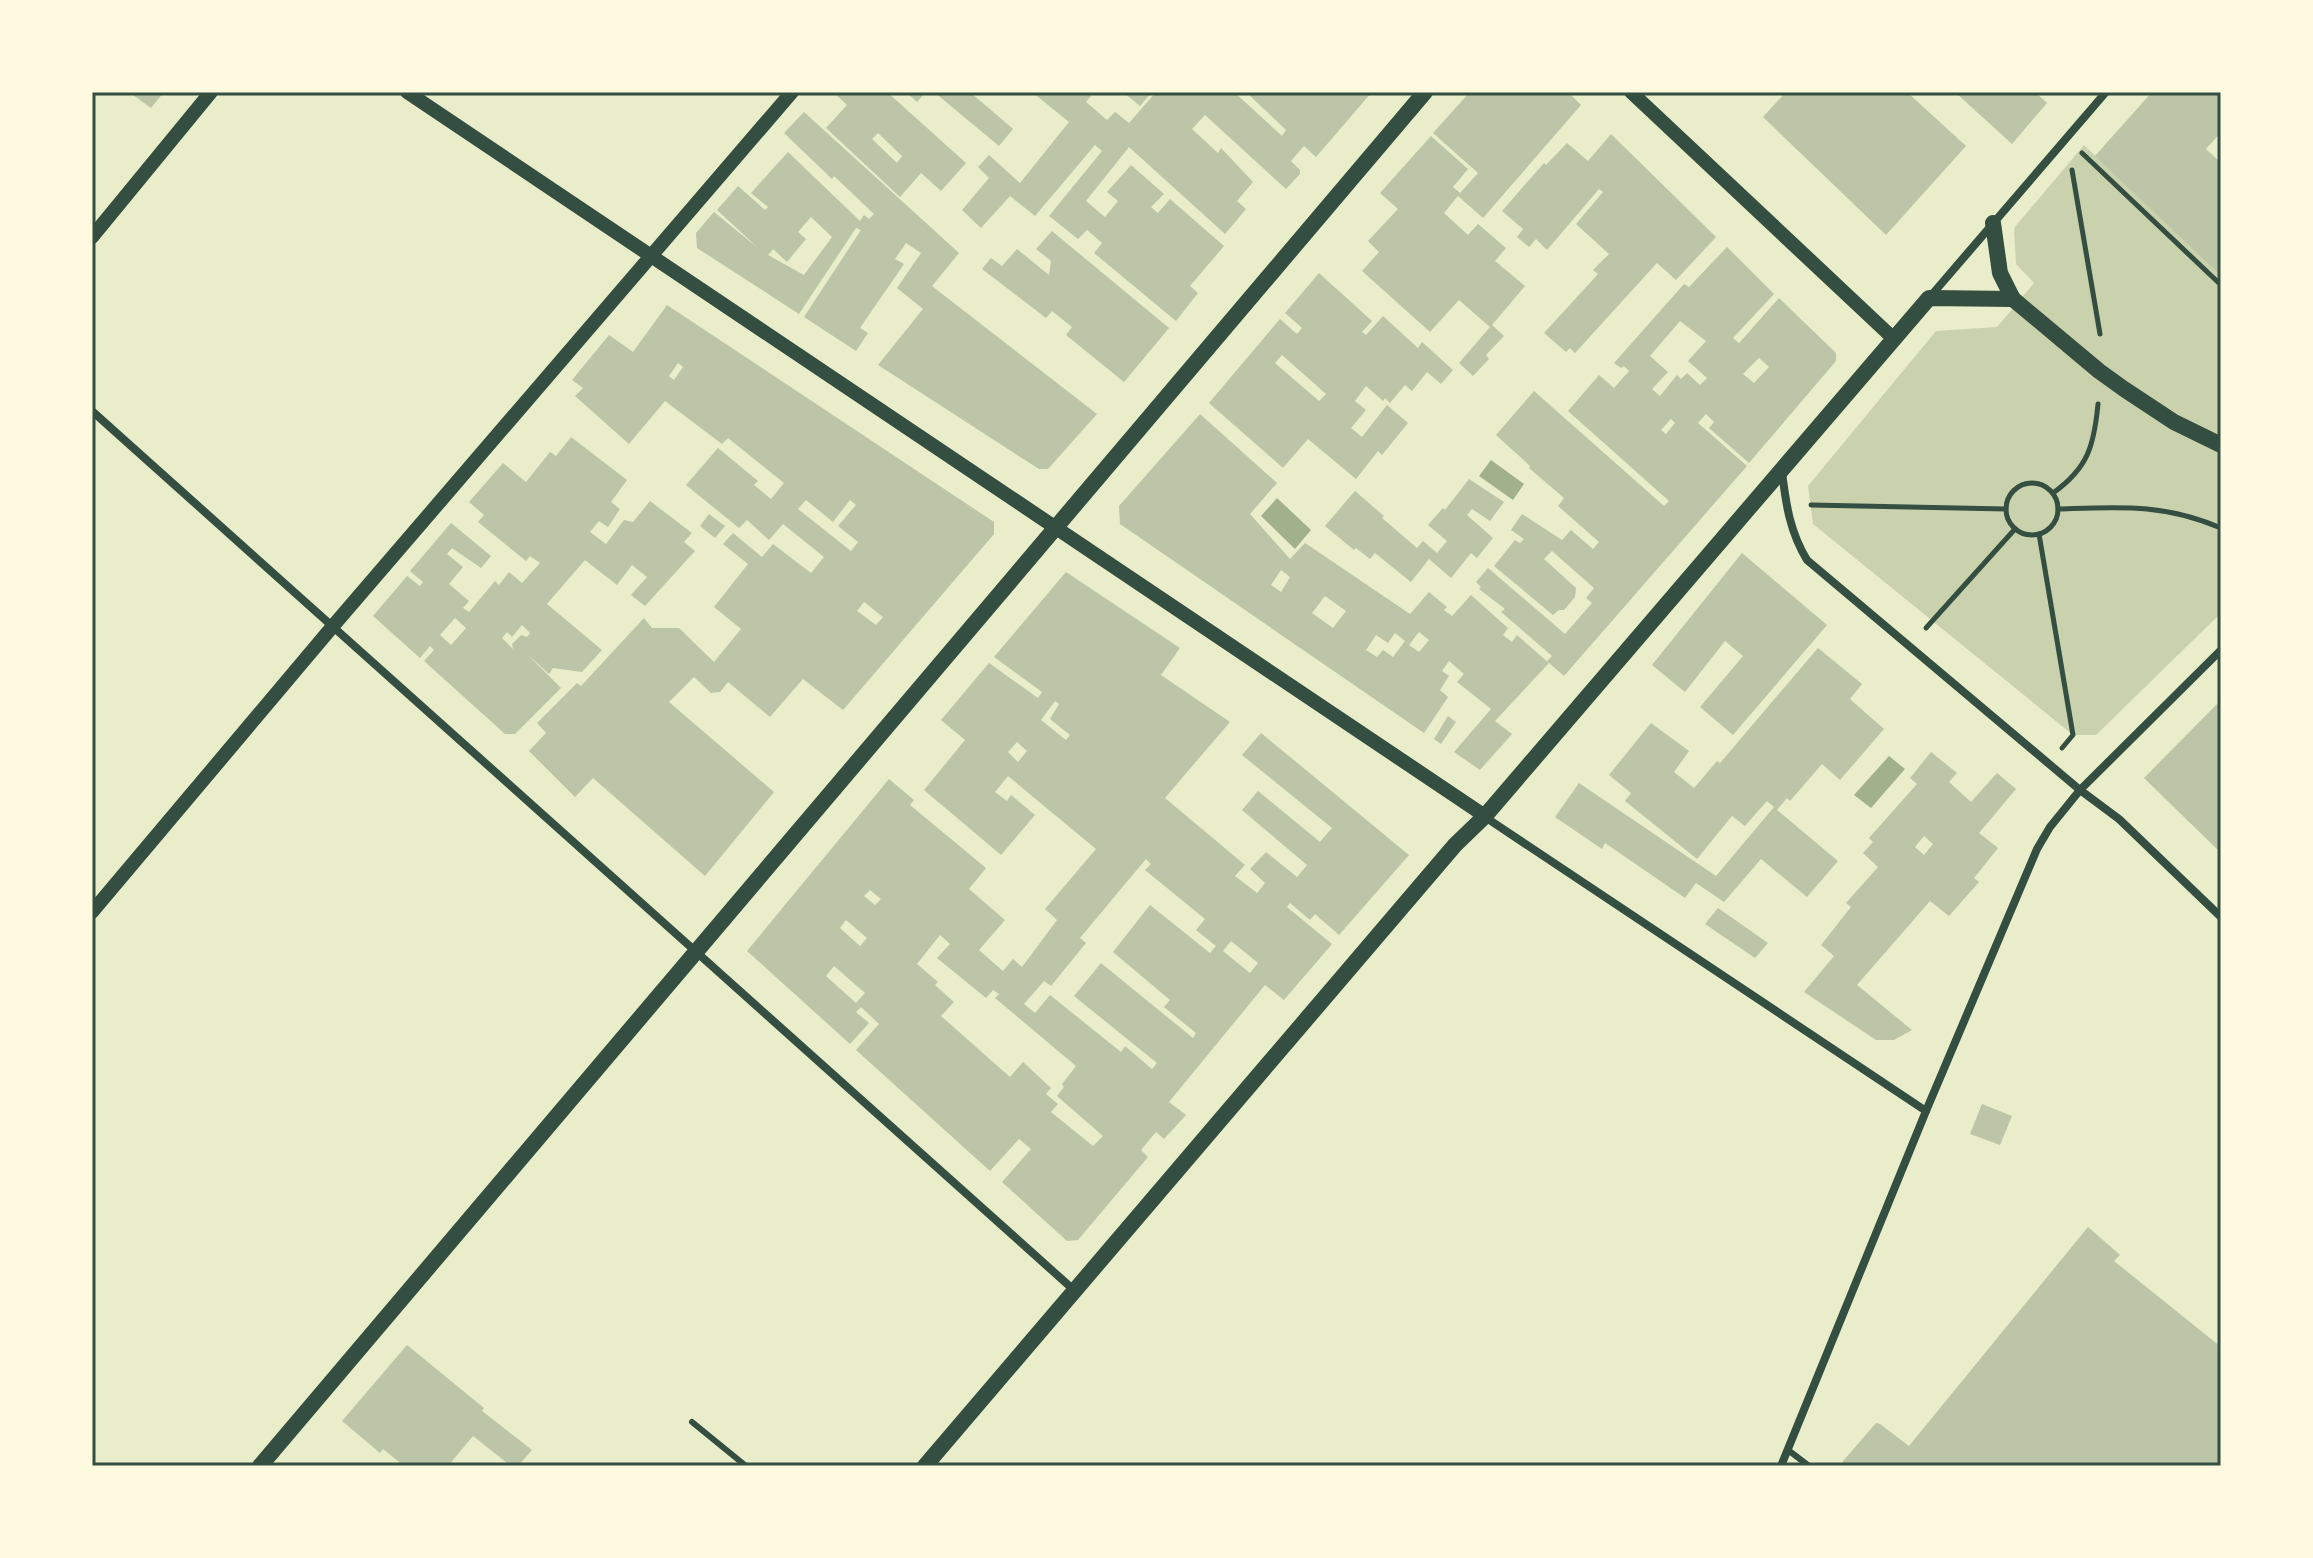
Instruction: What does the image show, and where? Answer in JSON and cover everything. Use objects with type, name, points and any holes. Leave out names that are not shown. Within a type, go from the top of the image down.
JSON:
[{"type":"main road","points":[[260,1466],[1425,92]]},
{"type":"main road","points":[[1993,223],[2000,273],[2013,299],[2111,380],[2174,422],[2221,445]]},
{"type":"main road","points":[[925,1466],[1455,845],[1485,816],[1929,298],[2013,299]]},
{"type":"street","points":[[92,237],[211,92]]},
{"type":"street","points":[[407,92],[1926,1111]]},
{"type":"street","points":[[92,912],[792,92]]},
{"type":"street","points":[[1631,92],[1894,339]]},
{"type":"street","points":[[1929,298],[2106,92]]},
{"type":"street","points":[[92,411],[1075,1291]]},
{"type":"street","points":[[1782,471],[1788,521],[1795,541],[1807,560],[2080,790],[2119,819],[2221,917]]},
{"type":"street","points":[[1781,1466],[2037,849],[2050,827],[2080,790],[2221,650]]},
{"type":"lane","points":[[692,1422],[746,1466]]},
{"type":"lane","points":[[1788,1450],[1809,1466]]},
{"type":"path","points":[[2066,138],[2221,285]]},
{"type":"path","points":[[2029,483],[2046,487],[2053,493],[2058,509],[2053,525],[2039,534],[2022,533],[2015,529],[2008,520],[2006,509],[2012,492],[2029,483]]},
{"type":"path","points":[[1788,521],[1802,505],[2006,509]]},
{"type":"path","points":[[2058,509],[2146,507],[2175,512],[2221,528]]},
{"type":"path","points":[[1909,647],[2015,529]]},
{"type":"path","points":[[2039,534],[2073,735],[2049,764]]},
{"type":"shaded area","points":[[2084,145],[2221,276],[2221,613],[2096,735],[2073,735],[1813,524],[1808,486],[1936,331],[1997,327],[2034,283],[2016,264],[2014,228]]},
{"type":"shaded area","points":[[1491,460],[1524,484],[1513,500],[1479,476]]},
{"type":"shaded area","points":[[1277,498],[1311,530],[1295,549],[1261,516]]},
{"type":"shaded area","points":[[1889,756],[1905,769],[1871,808],[1854,795]]},
{"type":"building","points":[[129,92],[164,92],[151,108]]},
{"type":"building","points":[[833,92],[887,92],[966,163],[941,191],[921,173],[900,197],[826,128],[847,105]],"holes":[[[878,133],[902,156],[897,163],[872,139]]]},
{"type":"building","points":[[906,92],[926,92],[917,102]]},
{"type":"building","points":[[934,92],[970,92],[1013,129],[999,146]]},
{"type":"building","points":[[1032,92],[1094,92],[1086,102],[1107,120],[1115,112],[1129,123],[1156,92],[1234,92],[1282,136],[1286,130],[1246,92],[1372,92],[1316,157],[1304,146],[1291,161],[1300,174],[1286,189],[1205,115],[1192,129],[1218,153],[1221,148],[1253,182],[1237,201],[1246,209],[1225,234],[1129,147],[1086,201],[1105,217],[1118,201],[1107,192],[1131,165],[1164,194],[1151,207],[1158,213],[1170,199],[1224,246],[1190,286],[1198,293],[1176,321],[1094,253],[1102,243],[1087,230],[1078,239],[1049,216],[1102,151],[1095,145],[1035,216],[1010,196],[981,228],[962,210],[989,178],[978,167],[989,155],[1020,183],[1069,122]]},
{"type":"building","points":[[1123,92],[1152,92],[1140,106]]},
{"type":"building","points":[[1470,92],[1568,92],[1581,105],[1483,218],[1458,196],[1444,213],[1468,235],[1478,224],[1506,248],[1495,261],[1525,286],[1492,325],[1504,336],[1486,355],[1489,359],[1473,376],[1459,363],[1490,327],[1459,300],[1430,332],[1362,271],[1379,252],[1368,241],[1398,209],[1380,193],[1431,136],[1468,169],[1453,187],[1460,193],[1478,173],[1433,133]]},
{"type":"building","points":[[1786,92],[1907,92],[1966,146],[1886,235],[1763,117]]},
{"type":"building","points":[[1955,92],[2035,92],[2047,103],[2012,144]]},
{"type":"building","points":[[2152,92],[2221,92],[2221,132],[2206,149],[2221,163],[2221,276],[2095,156]]},
{"type":"building","points":[[804,112],[959,253],[932,286],[1097,414],[1048,469],[1039,469],[878,365],[923,309],[897,288],[921,253],[906,243],[895,259],[904,264],[860,328],[868,333],[856,351],[804,317],[861,230],[856,228],[799,314],[697,248],[696,233],[714,212],[758,248],[717,210],[738,186],[765,210],[768,207],[751,193],[788,152],[860,221],[864,215],[869,219],[874,214],[784,133]],"holes":[[[811,217],[832,237],[804,275],[768,255],[773,249],[787,262],[806,239],[798,232]]]},
{"type":"building","points":[[1611,134],[1716,237],[1676,280],[1657,263],[1575,353],[1570,348],[1566,352],[1544,333],[1598,274],[1593,270],[1609,254],[1576,224],[1603,192],[1599,189],[1547,250],[1536,239],[1529,247],[1517,237],[1523,229],[1502,211],[1544,163],[1546,165],[1567,143],[1588,161]]},
{"type":"building","points":[[1052,231],[1169,328],[1124,382],[1066,335],[1072,327],[1052,311],[1046,318],[982,269],[991,258],[1002,266],[1017,249],[1049,275],[1051,261],[1036,249]]},
{"type":"building","points":[[1727,247],[1774,294],[1733,338],[1739,343],[1779,298],[1836,353],[1836,361],[1749,463],[1709,428],[1714,422],[1706,414],[1698,423],[1747,466],[1564,676],[1547,661],[1552,656],[1501,612],[1505,609],[1479,589],[1481,587],[1476,582],[1488,568],[1565,634],[1592,603],[1586,598],[1594,588],[1552,551],[1544,559],[1576,588],[1575,597],[1564,610],[1553,615],[1494,566],[1515,540],[1520,543],[1524,539],[1511,530],[1522,514],[1562,540],[1571,530],[1593,549],[1599,542],[1558,506],[1564,498],[1496,435],[1534,391],[1664,506],[1669,501],[1568,411],[1599,375],[1614,388],[1629,371],[1614,363],[1684,284],[1689,287]],"holes":[[[1680,321],[1706,341],[1688,361],[1707,378],[1700,385],[1687,373],[1681,379],[1677,375],[1660,396],[1652,389],[1668,372],[1650,356]],[[1759,358],[1769,367],[1754,383],[1743,374]],[[1671,419],[1675,423],[1666,434],[1661,430]]]},
{"type":"building","points":[[1319,273],[1372,321],[1362,332],[1366,335],[1383,316],[1418,348],[1422,342],[1453,370],[1441,384],[1427,372],[1412,391],[1405,385],[1390,403],[1385,398],[1383,401],[1366,386],[1355,401],[1366,410],[1351,428],[1362,437],[1387,405],[1408,423],[1382,455],[1378,451],[1356,479],[1308,439],[1283,468],[1209,403],[1280,319],[1297,334],[1302,328],[1285,313]],"holes":[[[1282,355],[1326,394],[1319,401],[1275,363]]]},
{"type":"building","points":[[667,305],[994,522],[994,534],[843,710],[803,679],[770,717],[728,682],[720,692],[711,693],[694,677],[669,702],[774,792],[705,876],[593,778],[575,797],[529,751],[546,733],[537,723],[577,683],[581,686],[644,618],[652,628],[679,628],[714,662],[741,629],[714,607],[748,564],[723,544],[733,533],[762,557],[773,544],[811,573],[824,557],[783,524],[769,540],[747,520],[739,528],[686,485],[718,448],[758,481],[754,485],[771,499],[784,483],[728,438],[722,444],[665,401],[629,444],[575,396],[583,388],[572,380],[609,335],[633,352]],"holes":[[[678,363],[683,367],[674,380],[669,376]],[[806,500],[833,522],[850,500],[856,505],[838,526],[858,542],[851,551],[798,509]],[[864,602],[883,617],[876,625],[857,611]]]},
{"type":"building","points":[[1200,414],[1277,483],[1250,514],[1290,559],[1305,543],[1410,614],[1429,592],[1447,607],[1444,610],[1452,616],[1471,595],[1508,628],[1503,635],[1512,642],[1517,635],[1549,663],[1495,721],[1512,734],[1480,770],[1454,752],[1491,709],[1457,682],[1464,674],[1449,661],[1442,671],[1449,676],[1440,690],[1448,697],[1424,733],[1120,524],[1119,506]],"holes":[[[1281,570],[1290,577],[1281,592],[1271,585]],[[1325,596],[1346,611],[1333,628],[1312,613]],[[1419,632],[1429,640],[1419,652],[1409,645]],[[1395,633],[1405,641],[1393,657],[1383,650],[1377,657],[1366,650],[1376,635],[1388,643]]]},
{"type":"building","points":[[571,437],[627,480],[611,502],[620,509],[608,527],[599,521],[590,532],[606,544],[624,520],[633,522],[650,501],[692,533],[684,542],[695,551],[645,606],[631,595],[647,577],[632,565],[617,585],[585,560],[547,604],[602,650],[582,672],[553,668],[549,674],[526,653],[561,688],[515,734],[505,734],[424,661],[434,650],[430,646],[420,658],[373,616],[407,576],[420,586],[423,582],[410,571],[451,523],[491,556],[481,568],[452,548],[447,554],[463,567],[449,584],[469,601],[463,608],[469,612],[495,581],[499,585],[509,572],[522,583],[540,563],[530,556],[526,561],[478,522],[484,515],[469,502],[503,463],[526,482],[550,452],[556,456]],"holes":[[[455,618],[466,628],[451,645],[440,635]],[[522,625],[530,633],[527,637],[521,635],[512,644],[513,649],[502,638],[507,632],[512,637]]]},
{"type":"building","points":[[1469,479],[1504,502],[1490,521],[1472,509],[1467,515],[1493,538],[1477,558],[1471,553],[1451,578],[1429,559],[1411,582],[1375,553],[1370,559],[1325,526],[1355,491],[1417,548],[1423,541],[1437,553],[1447,541],[1428,525],[1443,508],[1445,510]]},
{"type":"building","points":[[709,514],[725,526],[715,538],[700,526]]},
{"type":"building","points":[[1742,553],[1827,625],[1733,735],[1700,707],[1743,656],[1725,641],[1685,692],[1652,665]]},
{"type":"building","points":[[1066,572],[1180,648],[1161,675],[1230,722],[1165,798],[1245,865],[1235,876],[1257,893],[1265,883],[1250,869],[1266,852],[1297,877],[1307,865],[1242,810],[1258,791],[1320,842],[1332,828],[1242,755],[1261,733],[1409,855],[1339,935],[1315,914],[1310,920],[1290,903],[1287,907],[1332,944],[1284,1000],[1265,985],[1169,1102],[1186,1115],[1164,1139],[1156,1132],[1141,1150],[1148,1157],[1078,1240],[1067,1241],[1002,1182],[1031,1149],[1019,1139],[990,1171],[856,1050],[879,1024],[861,1007],[856,1012],[869,1023],[850,1044],[747,951],[889,779],[914,800],[910,805],[986,868],[969,889],[1005,920],[979,950],[1003,971],[1013,959],[1022,967],[1057,920],[1045,909],[1096,849],[1008,776],[995,792],[1007,801],[1011,795],[1035,815],[1001,855],[924,790],[965,740],[941,720],[989,663],[1038,698],[1042,692],[994,657]],"holes":[[[1055,701],[1059,704],[1050,719],[1070,735],[1066,740],[1041,720]],[[1017,742],[1027,751],[1018,762],[1008,752]],[[1146,859],[1151,864],[1145,870],[1205,919],[1196,930],[1216,946],[1210,953],[1150,905],[1113,952],[1170,1000],[1164,1007],[1196,1033],[1193,1038],[1101,963],[1074,996],[1157,1063],[1152,1069],[1125,1046],[1121,1052],[1050,995],[1035,1013],[1024,1004],[1044,981],[1051,986],[1086,943],[1080,938]],[[870,890],[881,899],[875,905],[864,896]],[[846,920],[867,938],[860,946],[840,928]],[[940,935],[950,944],[937,958],[986,998],[993,990],[999,994],[995,998],[1076,1066],[1057,1096],[1103,1136],[1093,1146],[1051,1112],[1058,1104],[1046,1094],[1051,1088],[1023,1062],[1010,1077],[941,1016],[954,1002],[935,985],[938,982],[917,964]],[[1231,941],[1258,963],[1250,973],[1223,951]],[[834,966],[865,993],[856,1003],[826,976]]]},
{"type":"building","points":[[1818,648],[1862,684],[1850,699],[1884,729],[1840,780],[1822,764],[1790,801],[1787,798],[1777,810],[1838,861],[1807,897],[1761,859],[1724,902],[1696,883],[1685,898],[1605,843],[1602,849],[1555,817],[1579,783],[1716,876],[1774,807],[1767,801],[1745,826],[1732,816],[1697,859],[1625,801],[1631,793],[1609,775],[1651,723],[1689,751],[1674,772],[1694,788],[1717,761],[1720,763]]},
{"type":"building","points":[[2221,700],[2221,853],[2144,778]]},
{"type":"building","points":[[1448,716],[1456,722],[1441,744],[1434,739]]},
{"type":"building","points":[[1931,752],[1957,773],[1949,782],[1971,802],[1997,773],[2016,789],[1979,833],[1998,848],[1974,878],[1979,882],[1949,916],[1930,901],[1857,985],[1912,1030],[1894,1040],[1876,1040],[1804,992],[1834,956],[1821,945],[1851,907],[1846,903],[1878,867],[1863,853],[1873,842],[1869,838],[1917,784],[1910,778]],"holes":[[[1924,836],[1933,844],[1924,855],[1915,847]]]},
{"type":"building","points":[[1718,908],[1768,943],[1755,958],[1705,924]]},
{"type":"building","points":[[1982,1104],[2012,1116],[2000,1145],[1970,1134]]},
{"type":"building","points":[[2088,1227],[2120,1255],[2114,1261],[2221,1347],[2221,1466],[1842,1466],[1876,1423],[1909,1446]]},
{"type":"building","points":[[407,1345],[532,1450],[518,1466],[511,1466],[473,1436],[448,1466],[404,1466],[383,1449],[380,1453],[342,1421]]}]
